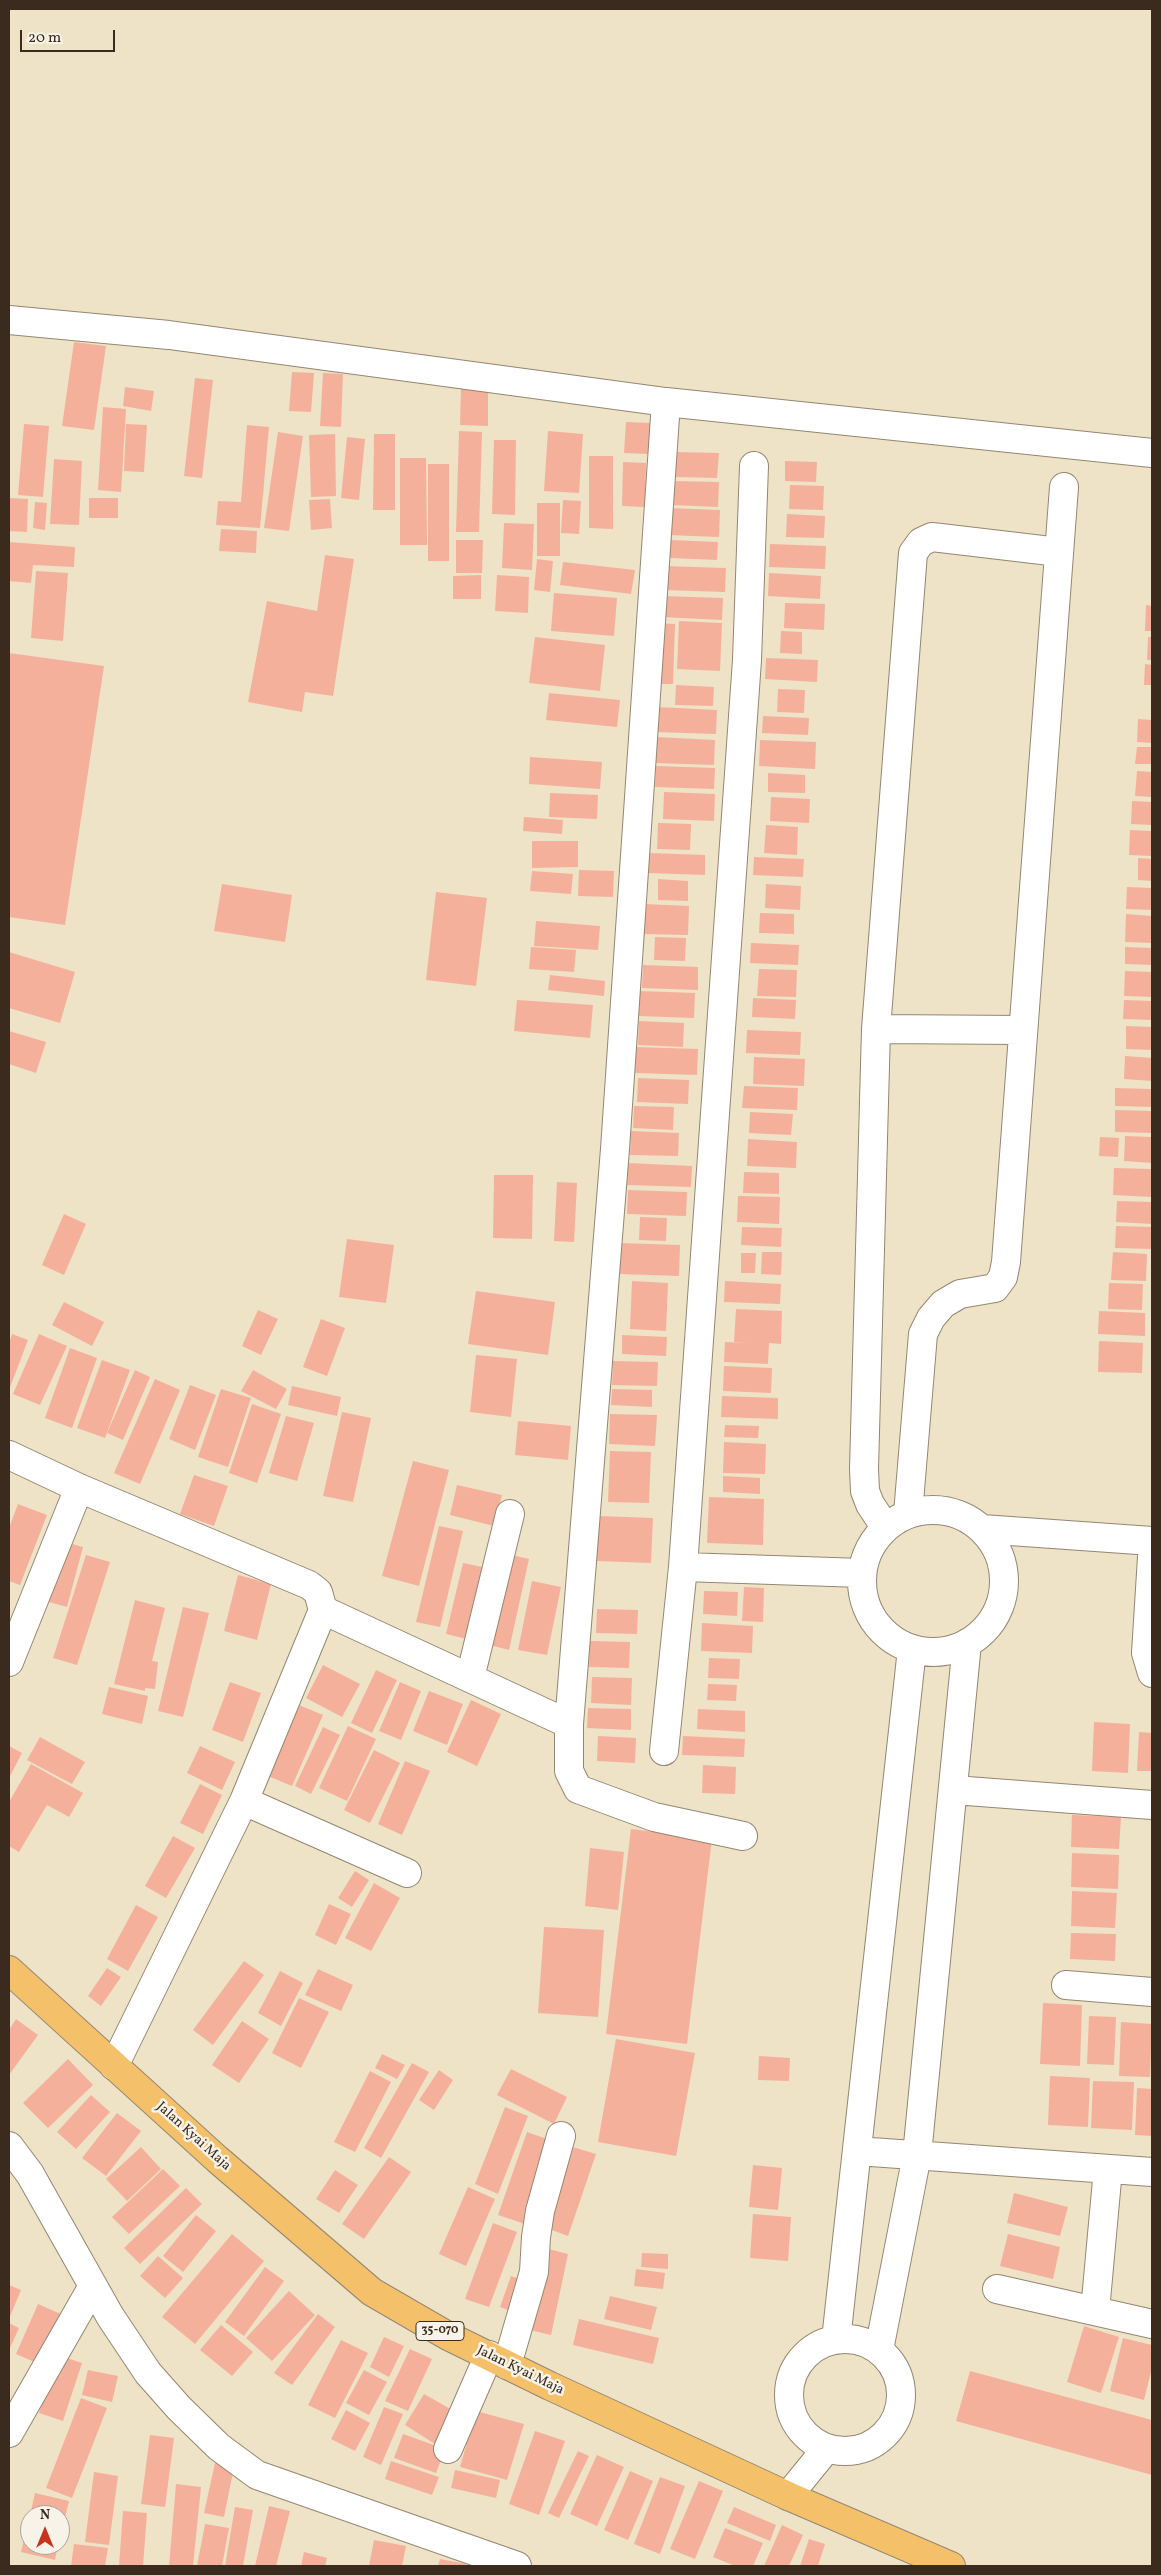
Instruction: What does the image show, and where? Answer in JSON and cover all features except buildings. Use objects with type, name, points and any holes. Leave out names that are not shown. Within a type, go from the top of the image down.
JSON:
[{"type":"main road","name":"Jalan Kyai Maja","points":[[9,1970],[217,2159],[372,2292],[448,2336],[498,2360],[788,2496],[951,2566]]},
{"type":"street","points":[[9,320],[169,335],[666,402],[1152,453]]},
{"type":"street","points":[[666,402],[615,1149],[570,1724],[570,1771],[578,1790],[654,1817],[743,1836]]},
{"type":"street","points":[[664,1751],[683,1566],[746,680],[754,466]]},
{"type":"street","points":[[908,1514],[923,1334],[931,1318],[943,1304],[960,1294],[995,1288],[1003,1277],[1064,487]]},
{"type":"street","points":[[885,1527],[870,1504],[866,1491],[864,1469],[876,1029],[913,553],[921,542],[932,537],[1059,552]]},
{"type":"street","points":[[876,1029],[1023,1030]]},
{"type":"street","points":[[9,1455],[78,1488],[309,1585],[318,1592],[323,1610],[244,1801],[114,2066]]},
{"type":"street","points":[[9,1662],[78,1488]]},
{"type":"street","points":[[934,1509],[960,1514],[982,1529],[998,1550],[1005,1575],[1005,1589],[988,1626],[967,1643],[940,1652],[912,1648],[890,1638],[873,1620],[863,1598],[862,1573],[869,1548],[885,1527],[908,1514],[934,1509]]},
{"type":"street","points":[[470,1678],[510,1514]]},
{"type":"street","points":[[982,1529],[1152,1541]]},
{"type":"street","points":[[1152,1557],[1146,1653],[1152,1673]]},
{"type":"street","points":[[683,1566],[862,1573]]},
{"type":"street","points":[[323,1610],[570,1724]]},
{"type":"street","points":[[878,2350],[917,2155],[967,1643]]},
{"type":"street","points":[[836,2340],[912,1648]]},
{"type":"street","points":[[954,1790],[1152,1805]]},
{"type":"street","points":[[244,1801],[407,1872]]},
{"type":"street","points":[[1066,1985],[1152,1992],[1152,1986]]},
{"type":"street","points":[[448,2449],[498,2360],[534,2272],[540,2211],[561,2136]]},
{"type":"street","points":[[9,2146],[30,2174],[110,2316],[148,2373],[172,2401],[219,2447],[257,2474],[517,2566]]},
{"type":"street","points":[[857,2151],[1152,2172]]},
{"type":"street","points":[[1095,2311],[1108,2169]]},
{"type":"street","points":[[9,2433],[93,2286]]},
{"type":"street","points":[[997,2289],[1152,2324]]},
{"type":"street","points":[[836,2340],[859,2341],[878,2350],[894,2367],[901,2388],[899,2410],[890,2430],[877,2442],[861,2449],[844,2452],[827,2448],[808,2438],[795,2421],[788,2401],[790,2380],[800,2361],[816,2347],[836,2340]]},
{"type":"street","points":[[788,2496],[827,2448]]}]
